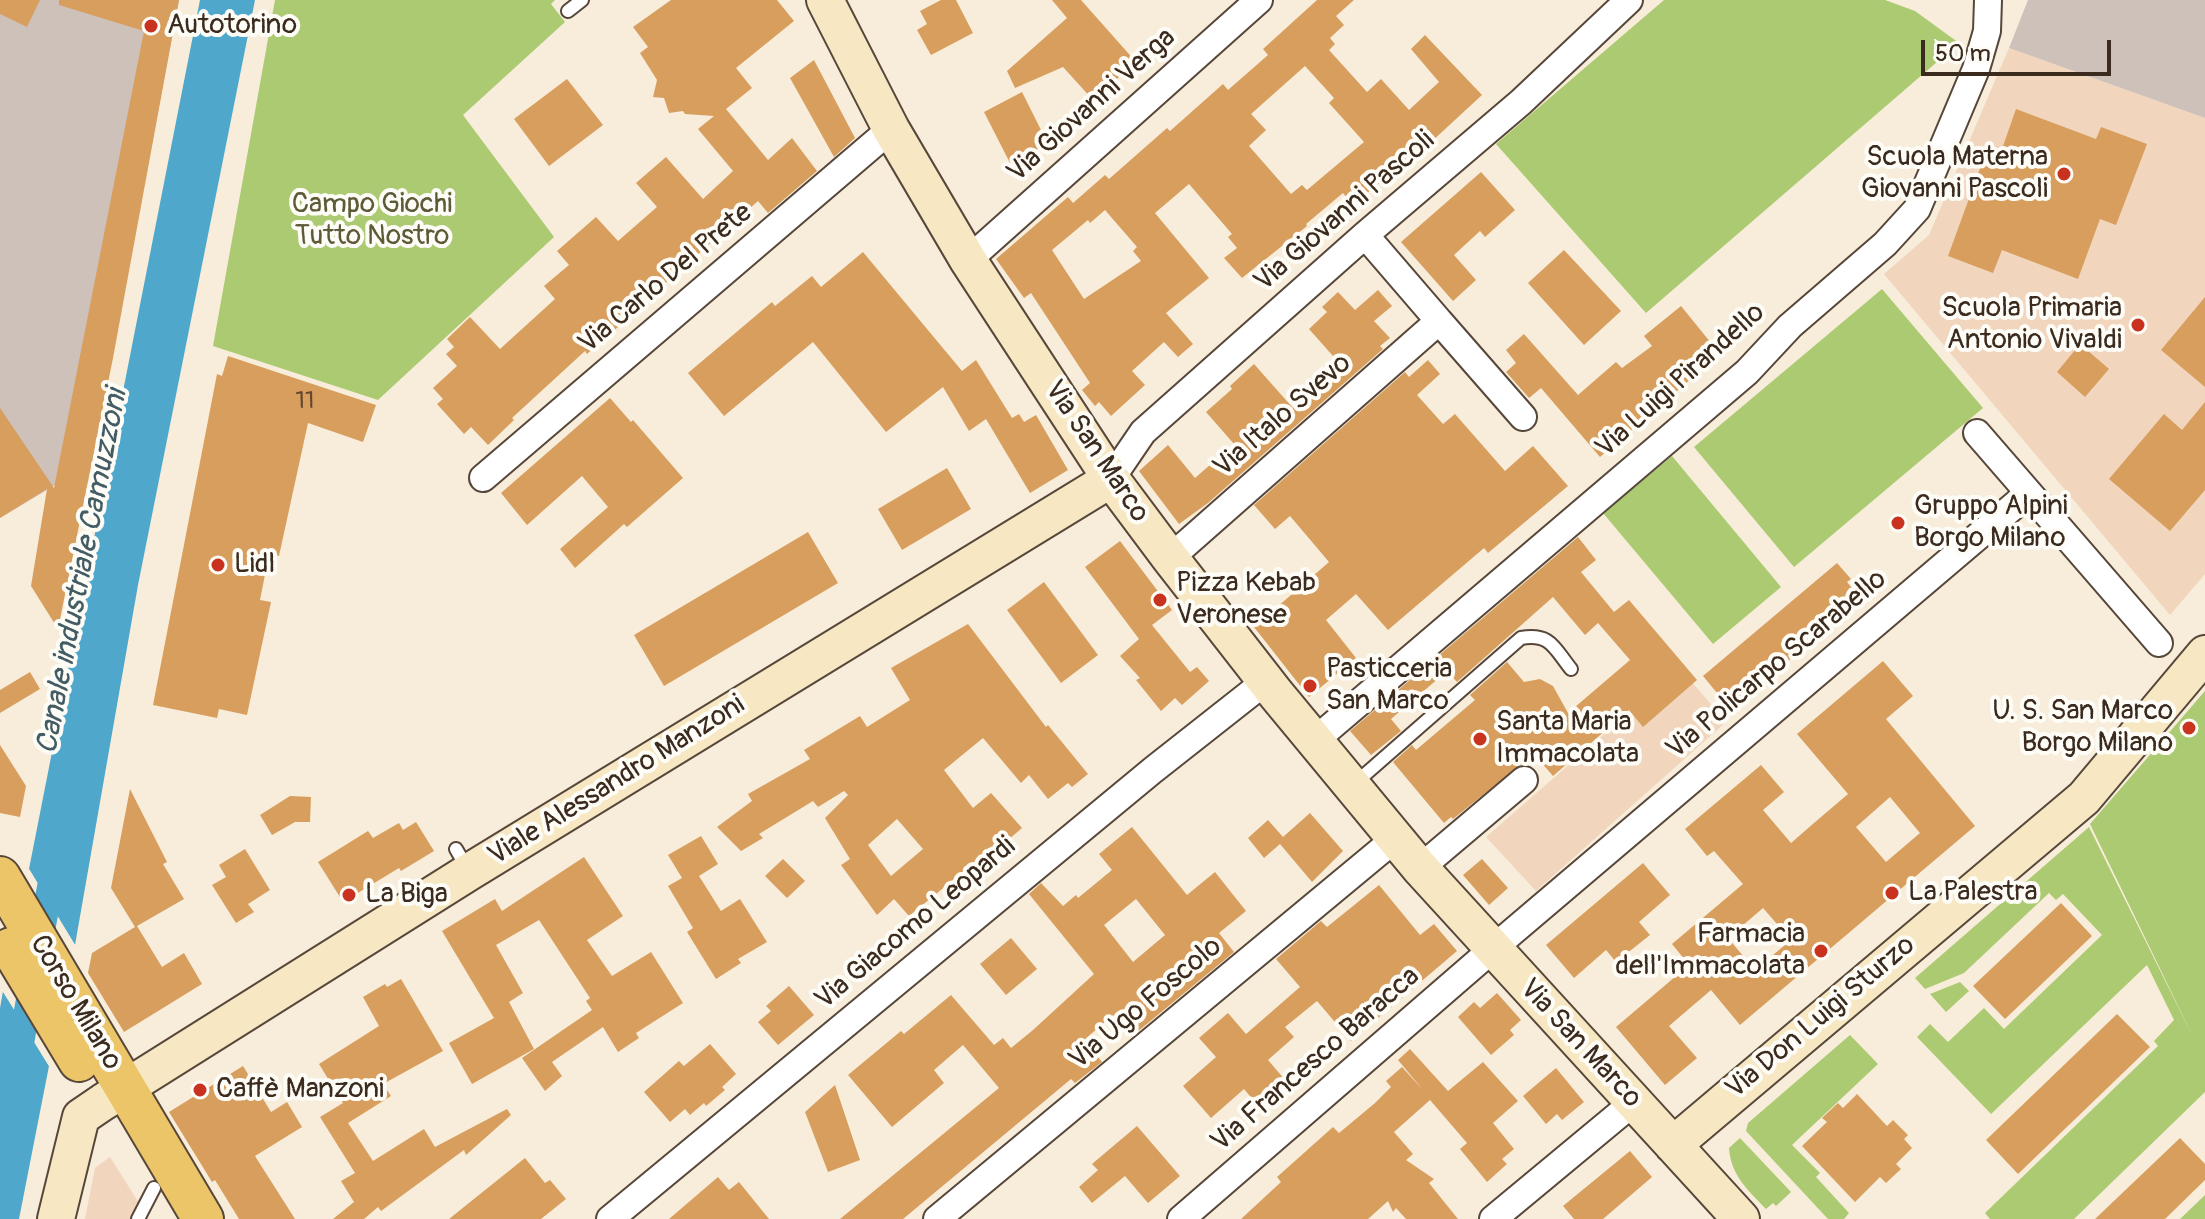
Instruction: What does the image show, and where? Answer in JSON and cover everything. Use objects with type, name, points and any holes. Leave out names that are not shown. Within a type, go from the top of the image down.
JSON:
[{"type":"main road","name":"Corso Milano","points":[[4,911],[114,1094],[203,1219]]},
{"type":"main road","name":"Corso Milano","points":[[114,1094],[155,1209]]},
{"type":"street","name":"Via San Marco","points":[[825,0],[891,129],[968,260],[1111,479],[1351,787],[1420,868],[1673,1145],[1721,1212]]},
{"type":"street","name":"Via Giovanni Verga","points":[[968,260],[1259,0]]},
{"type":"street","name":"Via Giovanni Pascoli","points":[[1111,479],[1143,432],[1365,235],[1521,102],[1629,0]]},
{"type":"street","name":"Via Luigi Pirandello","points":[[1314,741],[1747,372],[1790,326],[1885,244],[1917,209],[1976,69],[1987,31],[1988,0]]},
{"type":"street","name":"Via Carlo Del Prete","points":[[483,478],[891,129]]},
{"type":"street","points":[[1365,235],[1523,417]]},
{"type":"street","name":"Via Italo Svevo","points":[[1170,558],[1439,321]]},
{"type":"street","points":[[1977,433],[2159,643]]},
{"type":"street","name":"Viale Alessandro Manzoni","points":[[56,1219],[81,1117],[463,861],[1111,479]]},
{"type":"street","name":"Via Policarpo Scarabello","points":[[1493,949],[2029,493]]},
{"type":"street","name":"Via Don Luigi Sturzo","points":[[1673,1145],[2084,798],[2205,654]]},
{"type":"street","name":"Via Giacomo Leopardi","points":[[610,1219],[1153,770],[1266,681]]},
{"type":"street","points":[[1420,868],[1524,780]]},
{"type":"street","name":"Via Ugo Foscolo","points":[[937,1219],[1396,838]]},
{"type":"street","name":"Via Francesco Baracca","points":[[1181,1219],[1493,949]]},
{"type":"street","points":[[1493,1219],[1634,1102]]},
{"type":"lane","points":[[568,11],[582,0]]},
{"type":"lane","points":[[1351,787],[1521,638],[1546,638],[1571,669]]},
{"type":"shaded area","points":[[0,0],[179,0],[92,463],[0,518]]},
{"type":"shaded area","points":[[2028,0],[2205,0],[2205,118],[2009,48]]},
{"type":"shaded area","points":[[2009,48],[2205,118],[2205,574],[2170,615],[1884,274],[1929,235]]},
{"type":"shaded area","points":[[1680,668],[1726,722],[1536,891],[1486,837]]},
{"type":"shaded area","points":[[110,1157],[149,1219],[85,1219],[95,1168]]},
{"type":"green space","name":"Campo Giochi Tutto Nostro","points":[[275,0],[555,0],[551,4],[565,22],[463,115],[554,237],[378,400],[213,346]]},
{"type":"green space","points":[[1664,0],[1885,0],[1915,11],[1959,43],[1646,313],[1496,144]]},
{"type":"green space","points":[[1882,289],[1983,408],[1794,567],[1694,447]]},
{"type":"green space","points":[[1672,456],[1781,587],[1713,644],[1603,513]]},
{"type":"green space","points":[[2205,691],[2205,1092],[2074,1219],[1990,1219],[1985,1213],[2158,1046],[2154,1041],[2174,1020],[2147,965],[1991,1114],[1917,1037],[1930,1024],[1948,1042],[1984,1008],[2004,1029],[2102,935],[2063,894],[2056,900],[2049,893],[1964,973],[1925,989],[1915,978],[2089,827],[2196,1043],[2090,824]]},
{"type":"green space","points":[[1960,982],[1969,991],[1946,1012],[1930,994]]},
{"type":"green space","points":[[1850,1035],[1878,1064],[1792,1145],[1820,1173],[1816,1177],[1849,1213],[1844,1219],[1828,1219],[1746,1131],[1748,1123]]},
{"type":"green space","points":[[1740,1138],[1791,1192],[1776,1206],[1773,1203],[1766,1209],[1737,1175],[1729,1148]]},
{"type":"green space","points":[[2205,1195],[2205,1219],[2180,1219]]},
{"type":"water","points":[[200,0],[255,0],[138,585],[75,945],[29,869]]},
{"type":"water","points":[[3,991],[49,1066],[19,1219],[0,1219],[0,1008]]},
{"type":"pier","points":[[29,869],[75,945],[74,949],[28,875]]},
{"type":"pier","points":[[4,988],[51,1060],[49,1066],[3,992]]},
{"type":"building","points":[[0,0],[40,0],[27,27],[0,14]]},
{"type":"building","points":[[59,0],[179,0],[113,358],[58,629],[31,586],[47,489],[0,518],[0,408],[54,488],[144,31],[59,5]]},
{"type":"building","points":[[671,0],[777,0],[794,21],[736,68],[752,88],[726,109],[768,160],[792,138],[817,171],[768,213],[758,201],[661,287],[656,282],[613,321],[618,327],[587,354],[585,351],[512,418],[514,420],[488,445],[471,427],[464,434],[437,404],[443,399],[433,388],[457,366],[446,354],[454,347],[447,339],[470,317],[500,349],[555,299],[544,286],[569,265],[557,251],[596,217],[618,241],[657,207],[636,183],[666,157],[703,199],[733,171],[698,129],[714,116],[685,114],[683,111],[669,113],[664,98],[653,97],[657,80],[640,53],[648,47],[633,27]]},
{"type":"building","points":[[941,0],[956,0],[973,33],[931,55],[917,30],[927,24],[920,11]]},
{"type":"building","points":[[1052,0],[1081,0],[1136,62],[1093,100],[1063,67],[1015,88],[1007,71],[1067,18]]},
{"type":"building","points":[[1317,0],[1354,0],[1336,16],[1344,25],[1330,38],[1335,44],[1329,50],[1367,92],[1381,79],[1409,110],[1439,82],[1411,49],[1425,35],[1482,95],[1403,168],[1401,165],[1353,205],[1343,193],[1242,278],[1224,258],[1237,248],[1228,237],[1232,234],[1189,184],[1155,213],[1209,278],[1166,313],[1193,344],[1178,357],[1164,342],[1132,371],[1145,385],[1111,416],[1099,402],[1095,406],[1082,390],[1090,383],[1031,293],[1024,298],[996,259],[1068,197],[1073,203],[1105,175],[1109,179],[1223,84],[1228,90],[1268,55],[1263,49]],"holes":[[[1305,66],[1334,98],[1329,103],[1364,142],[1307,190],[1302,185],[1291,194],[1249,146],[1266,130],[1251,114]],[[1105,210],[1137,247],[1133,251],[1141,261],[1084,299],[1052,250]]]},
{"type":"building","points":[[814,60],[855,138],[834,157],[790,78]]},
{"type":"building","points":[[567,79],[603,125],[549,166],[514,119]]},
{"type":"building","points":[[1022,92],[1048,144],[1010,163],[984,112]]},
{"type":"building","points":[[2016,109],[2096,139],[2101,127],[2147,144],[2116,225],[2100,219],[2078,279],[2002,250],[1993,273],[1948,256],[1989,144],[2002,149]]},
{"type":"building","points":[[1481,172],[1515,210],[1485,237],[1480,231],[1454,255],[1476,280],[1453,301],[1401,242]]},
{"type":"building","points":[[1564,250],[1621,311],[1584,345],[1528,283]]},
{"type":"building","points":[[863,252],[962,371],[976,360],[1012,418],[1019,414],[1024,422],[1036,415],[1068,470],[1030,493],[986,419],[969,431],[943,387],[886,432],[813,342],[724,416],[688,373],[772,302],[775,306],[812,276],[821,287]]},
{"type":"building","points":[[1378,290],[1392,306],[1374,321],[1390,338],[1380,346],[1383,349],[1208,503],[1179,524],[1139,471],[1168,445],[1195,478],[1234,444],[1206,412],[1254,364],[1293,408],[1341,365],[1309,329],[1327,312],[1322,307],[1338,292],[1355,310]]},
{"type":"building","points":[[2205,297],[2205,387],[2161,350]]},
{"type":"building","points":[[1681,306],[1720,354],[1600,457],[1541,388],[1529,398],[1506,372],[1516,363],[1506,350],[1524,334],[1578,395],[1616,362],[1622,368],[1652,346],[1644,336]]},
{"type":"building","points":[[2080,344],[2109,369],[2085,397],[2057,372]]},
{"type":"building","points":[[228,356],[376,405],[363,442],[308,423],[279,556],[269,554],[260,600],[271,602],[247,715],[219,709],[217,718],[153,705],[217,374],[222,376]]},
{"type":"building","points":[[1428,360],[1440,374],[1417,395],[1443,424],[1455,414],[1505,471],[1533,446],[1568,486],[1488,553],[1484,548],[1388,630],[1356,594],[1326,620],[1356,658],[1309,697],[1254,627],[1329,562],[1290,516],[1275,529],[1254,505],[1405,372],[1409,377]]},
{"type":"building","points":[[610,398],[683,478],[627,527],[624,524],[575,568],[560,549],[608,507],[582,476],[527,525],[501,493]]},
{"type":"building","points":[[2205,402],[2205,490],[2170,531],[2109,479],[2164,414],[2182,430]]},
{"type":"building","points":[[947,468],[971,509],[902,550],[878,509]]},
{"type":"building","points":[[808,532],[838,583],[664,686],[634,635]]},
{"type":"building","points":[[1578,537],[1596,560],[1581,572],[1614,612],[1629,600],[1697,680],[1643,727],[1629,710],[1553,776],[1534,754],[1444,823],[1393,762],[1412,745],[1416,750],[1475,700],[1470,695],[1507,662],[1524,682],[1540,679],[1553,686],[1568,713],[1630,660],[1598,623],[1585,635],[1553,597],[1457,682],[1447,671],[1391,719],[1401,731],[1371,755],[1350,731]]},
{"type":"building","points":[[1120,541],[1172,610],[1152,625],[1190,672],[1197,667],[1209,681],[1182,705],[1175,698],[1161,711],[1136,680],[1140,678],[1120,656],[1139,639],[1085,567]]},
{"type":"building","points":[[1837,563],[1851,579],[1847,582],[1862,600],[1732,711],[1703,676]]},
{"type":"building","points":[[1044,582],[1098,655],[1061,683],[1007,610]]},
{"type":"building","points":[[968,624],[1046,727],[1048,725],[1088,774],[1072,787],[1068,783],[1048,799],[1029,775],[1021,783],[983,738],[944,770],[973,808],[991,793],[1022,828],[987,858],[991,862],[966,884],[958,876],[909,916],[894,899],[877,915],[841,865],[850,859],[825,818],[848,795],[844,791],[818,807],[813,801],[759,834],[763,838],[741,851],[717,827],[752,801],[748,794],[810,759],[804,750],[860,716],[867,727],[910,700],[891,668]],"holes":[[[897,819],[923,849],[891,876],[868,845]]]},
{"type":"building","points":[[1883,661],[1913,696],[1886,719],[1975,826],[1740,1025],[1711,990],[1669,1026],[1697,1058],[1665,1085],[1616,1027],[1689,965],[1672,944],[1743,884],[1714,851],[1707,856],[1685,829],[1761,765],[1784,792],[1763,810],[1791,843],[1848,794],[1797,734]],"holes":[[[1890,797],[1920,833],[1886,862],[1856,827]],[[1763,908],[1791,940],[1755,970],[1728,938]]]},
{"type":"building","points":[[30,672],[40,689],[0,713],[0,690]]},
{"type":"building","points":[[0,745],[26,786],[20,817],[0,813]]},
{"type":"building","points":[[130,789],[167,862],[163,864],[184,899],[137,926],[162,967],[184,953],[202,984],[124,1032],[88,973],[92,953],[135,927],[111,888]]},
{"type":"building","points":[[290,796],[311,797],[310,822],[295,822],[272,835],[260,815]]},
{"type":"building","points":[[1310,813],[1343,851],[1312,882],[1280,844],[1264,858],[1248,838],[1268,820],[1283,837]]},
{"type":"building","points":[[416,822],[434,851],[343,902],[318,862],[368,831],[373,838],[399,823],[403,830]]},
{"type":"building","points":[[1132,827],[1187,895],[1215,872],[1246,911],[1219,933],[1234,952],[1131,1037],[1113,1015],[1084,1040],[1102,1062],[1075,1083],[1071,1079],[903,1219],[840,1219],[999,1088],[963,1045],[934,1070],[944,1083],[892,1127],[848,1075],[951,995],[994,1045],[1003,1038],[1011,1048],[1033,1030],[1094,974],[1029,894],[1041,883],[1063,906],[1076,895],[1078,898],[1112,870],[1099,854]],"holes":[[[1136,899],[1165,935],[1133,962],[1104,925]]]},
{"type":"building","points":[[701,836],[718,864],[699,876],[721,911],[740,899],[767,942],[738,959],[741,963],[716,979],[687,932],[693,928],[668,886],[682,878],[668,855]]},
{"type":"building","points":[[245,849],[270,890],[248,904],[254,912],[236,923],[212,885],[226,877],[219,865]]},
{"type":"building","points":[[584,857],[623,916],[587,940],[612,976],[651,952],[683,1003],[636,1033],[639,1038],[618,1052],[603,1027],[552,1062],[562,1076],[545,1091],[522,1058],[592,1010],[586,1001],[590,998],[539,920],[496,945],[523,993],[509,1002],[534,1049],[472,1084],[449,1043],[494,1018],[442,931],[495,899],[502,911]]},
{"type":"building","points":[[783,859],[805,881],[787,898],[765,876]]},
{"type":"building","points":[[1482,859],[1508,888],[1489,905],[1463,875]]},
{"type":"building","points":[[1643,863],[1670,895],[1639,922],[1650,935],[1616,962],[1606,950],[1574,978],[1546,945]]},
{"type":"building","points":[[1379,885],[1420,935],[1434,924],[1457,951],[1351,1041],[1317,1001],[1285,1027],[1294,1037],[1268,1060],[1292,1088],[1264,1113],[1244,1089],[1211,1118],[1183,1086],[1216,1057],[1199,1038],[1228,1013],[1246,1034],[1300,987],[1276,959],[1321,921],[1327,927]]},
{"type":"building","points":[[2061,903],[2092,936],[2005,1019],[1973,986]]},
{"type":"building","points":[[1011,938],[1037,969],[1006,995],[980,964]]},
{"type":"building","points":[[401,979],[443,1051],[383,1084],[391,1096],[348,1123],[373,1161],[424,1129],[435,1147],[507,1109],[511,1115],[466,1155],[464,1150],[381,1211],[378,1207],[364,1219],[333,1219],[354,1202],[341,1181],[355,1173],[320,1117],[343,1103],[319,1064],[379,1026],[363,997]]},
{"type":"building","points":[[789,986],[814,1015],[778,1045],[758,1022],[771,1011],[766,1006]]},
{"type":"building","points":[[1497,993],[1521,1020],[1510,1030],[1514,1035],[1491,1055],[1458,1017],[1474,1002],[1480,1008]]},
{"type":"building","points":[[2117,1014],[2150,1047],[2018,1174],[1986,1140]]},
{"type":"building","points":[[710,1044],[736,1074],[722,1087],[725,1090],[706,1106],[704,1103],[690,1115],[685,1109],[670,1122],[644,1092],[679,1061],[684,1066]]},
{"type":"building","points":[[1410,1049],[1448,1091],[1483,1062],[1518,1101],[1493,1123],[1514,1149],[1502,1159],[1507,1164],[1487,1182],[1460,1149],[1467,1143],[1430,1100],[1394,1132],[1413,1154],[1406,1160],[1434,1179],[1429,1183],[1458,1219],[1406,1219],[1396,1208],[1393,1212],[1388,1201],[1368,1219],[1241,1219],[1281,1182],[1277,1177],[1333,1127],[1339,1133],[1375,1103],[1391,1087],[1386,1081],[1402,1067],[1423,1090],[1398,1060]]},
{"type":"building","points":[[243,1066],[271,1112],[287,1102],[302,1127],[255,1156],[295,1219],[239,1219],[169,1112]]},
{"type":"building","points":[[1556,1068],[1584,1102],[1562,1120],[1557,1114],[1546,1124],[1523,1096]]},
{"type":"building","points":[[835,1085],[860,1160],[828,1172],[805,1112]]},
{"type":"building","points":[[1857,1094],[1887,1126],[1893,1120],[1908,1135],[1904,1139],[1912,1148],[1896,1164],[1901,1169],[1886,1183],[1880,1177],[1855,1202],[1802,1146],[1827,1122],[1822,1118],[1838,1103],[1843,1108]]},
{"type":"building","points":[[1137,1126],[1180,1176],[1148,1203],[1125,1176],[1092,1203],[1079,1187],[1098,1170],[1092,1164]]},
{"type":"building","points":[[2180,1138],[2205,1164],[2205,1180],[2165,1219],[2095,1219]]},
{"type":"building","points":[[1630,1151],[1652,1177],[1603,1219],[1574,1219],[1563,1206]]},
{"type":"building","points":[[525,1158],[545,1183],[550,1180],[566,1199],[541,1219],[449,1219]]},
{"type":"building","points":[[718,1177],[729,1190],[739,1182],[769,1219],[669,1219]]},
{"type":"waterway","name":"Canale industriale Camuzzoni","points":[[18,1059],[54,866]]},
{"type":"place","name":"Autotorino","points":[[151,26]]},
{"type":"place","name":"Scuola Materna Giovanni Pascoli","points":[[2064,174]]},
{"type":"place","name":"Scuola Primaria Antonio Vivaldi","points":[[2138,325]]},
{"type":"place","name":"Gruppo Alpini Borgo Milano","points":[[1898,523]]},
{"type":"place","name":"Lidl","points":[[218,565]]},
{"type":"place","name":"Pizza Kebab Veronese","points":[[1160,600]]},
{"type":"place","name":"Pasticceria San Marco","points":[[1310,686]]},
{"type":"place","name":"U. S. San Marco Borgo Milano","points":[[2189,728]]},
{"type":"place","name":"Santa Maria Immacolata","points":[[1480,739]]},
{"type":"place","name":"La Palestra","points":[[1892,893]]},
{"type":"place","name":"La Biga","points":[[349,895]]},
{"type":"place","name":"Farmacia dell'Immacolata","points":[[1821,951]]},
{"type":"place","name":"Caffè Manzoni","points":[[200,1090]]}]
